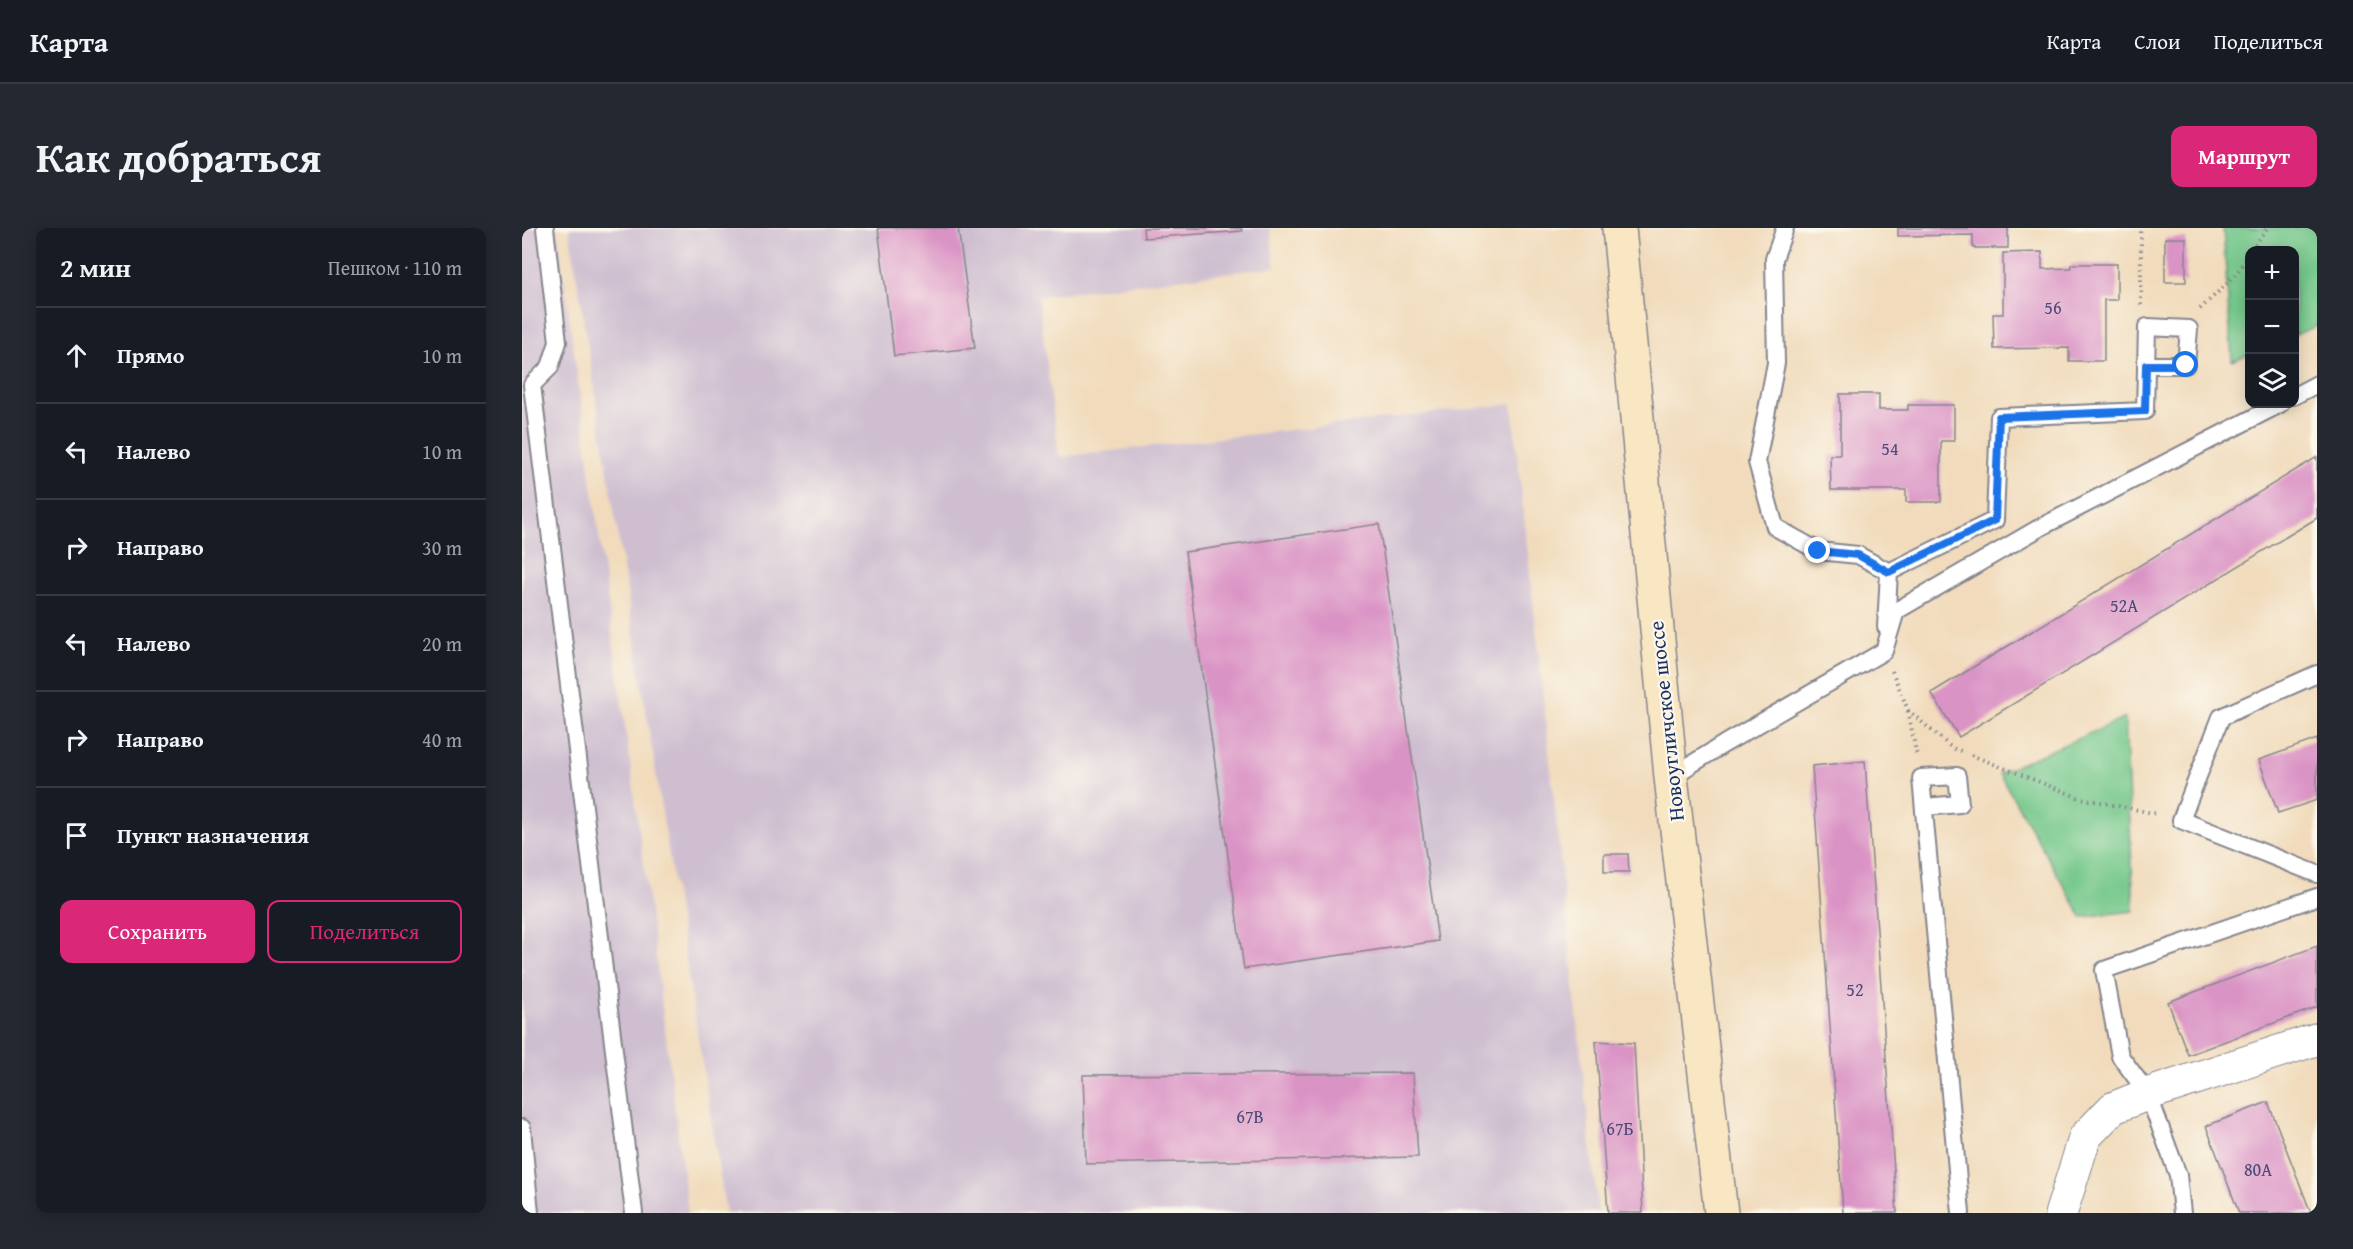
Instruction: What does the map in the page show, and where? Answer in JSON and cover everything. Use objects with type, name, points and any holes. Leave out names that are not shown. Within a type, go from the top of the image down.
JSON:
[{"type":"main road","name":"Новоугличское шоссе","points":[[1619,228],[1671,777],[1721,1213]]},
{"type":"street","points":[[2061,1213],[2085,1137],[2113,1108],[2148,1094],[2317,1039]]},
{"type":"lane","points":[[545,228],[558,342],[549,367],[527,385],[634,1213]]},
{"type":"lane","points":[[1785,228],[1774,259],[1776,363],[1757,462],[1775,527],[1818,551],[1858,555],[1889,572]]},
{"type":"lane","points":[[1889,572],[1995,520],[1999,417],[2145,411],[2146,365]]},
{"type":"lane","points":[[2299,394],[2317,384]]},
{"type":"lane","points":[[1671,777],[1884,651],[1896,611],[2041,527],[2272,408]]},
{"type":"lane","points":[[1884,651],[1889,572]]},
{"type":"lane","points":[[2317,675],[2221,717],[2181,820],[2317,874]]},
{"type":"lane","points":[[1924,807],[1960,804],[1957,776],[1921,778],[1961,1213]]},
{"type":"lane","points":[[2182,1213],[2178,1175],[2148,1094],[2120,1056],[2104,970],[2317,897]]},
{"type":"lane","points":[[522,1128],[530,1213]]},
{"type":"path","points":[[2141,228],[2140,307],[2151,307]]},
{"type":"path","points":[[2255,246],[2267,228]]},
{"type":"path","points":[[2191,309],[2201,309],[2232,279],[2245,261]]},
{"type":"path","points":[[1884,651],[1908,710],[1921,778]]},
{"type":"path","points":[[1908,710],[1952,748],[2080,798],[2181,820]]},
{"type":"shaded area","points":[[522,228],[557,228],[650,910],[688,1213],[522,1213]]},
{"type":"shaded area","points":[[569,228],[1270,228],[1275,267],[1038,296],[1059,457],[1512,404],[1598,1213],[726,1213]]},
{"type":"green space","points":[[2223,228],[2317,228],[2317,326],[2299,333],[2299,246],[2245,246],[2245,356],[2232,361]]},
{"type":"green space","points":[[2125,718],[2134,911],[2082,917],[1999,773]]},
{"type":"building","points":[[878,228],[958,228],[975,348],[894,356]]},
{"type":"building","points":[[1143,228],[1241,228],[1242,231],[1144,238]]},
{"type":"building","points":[[1898,228],[2008,228],[2008,248],[1973,248],[1973,235],[1898,236]]},
{"type":"building","points":[[2165,238],[2186,238],[2186,282],[2165,282]]},
{"type":"building","points":[[2042,252],[2042,269],[2071,268],[2071,264],[2117,264],[2117,300],[2104,300],[2104,361],[2069,361],[2069,348],[1994,349],[1993,314],[2003,314],[2003,253]]},
{"type":"building","points":[[1840,394],[1879,394],[1879,410],[1908,410],[1908,405],[1954,405],[1954,441],[1941,441],[1941,502],[1906,502],[1906,490],[1831,490],[1830,455],[1840,455]]},
{"type":"building","points":[[2317,457],[2317,518],[1959,737],[1931,693]]},
{"type":"building","points":[[1379,524],[1438,941],[1244,969],[1185,552]]},
{"type":"building","points":[[2317,739],[2317,800],[2278,813],[2259,760]]},
{"type":"building","points":[[1865,761],[1897,1213],[1843,1213],[1812,766]]},
{"type":"building","points":[[1604,854],[1628,854],[1629,872],[1604,872]]},
{"type":"building","points":[[2317,946],[2317,1007],[2188,1055],[2168,1002]]},
{"type":"building","points":[[1596,1041],[1634,1043],[1643,1213],[1608,1213]]},
{"type":"building","points":[[1413,1073],[1418,1157],[1086,1164],[1083,1075]]},
{"type":"building","points":[[2268,1102],[2311,1213],[2239,1213],[2206,1126]]},
{"type":"route","points":[[1818,551],[1858,555],[1889,572],[1995,520],[1999,417],[2145,411],[2146,365],[2186,365]]}]
